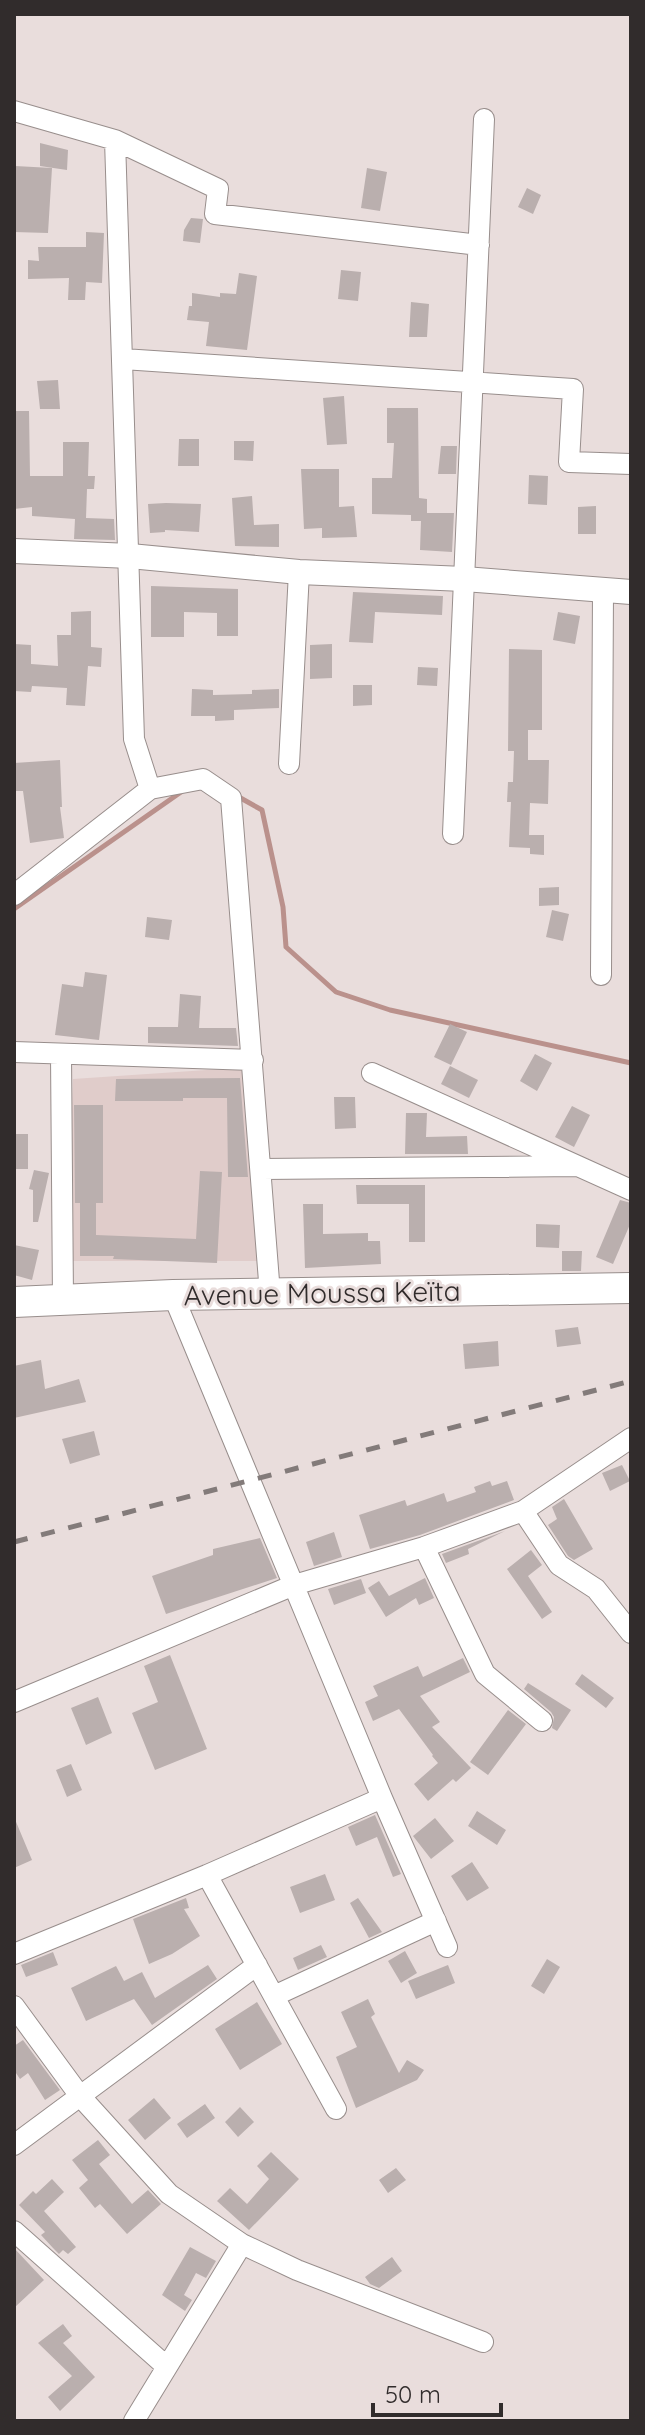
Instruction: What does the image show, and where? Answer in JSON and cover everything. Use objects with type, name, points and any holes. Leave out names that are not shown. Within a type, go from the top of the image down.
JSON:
[{"type":"main road","name":"Avenue Moussa Keïta","points":[[14,1302],[173,1295],[631,1288]]},
{"type":"street","points":[[14,111],[115,140],[218,189],[215,214],[479,245]]},
{"type":"street","points":[[453,834],[484,119]]},
{"type":"street","points":[[115,140],[134,739],[150,789]]},
{"type":"street","points":[[123,359],[573,389],[569,462],[631,464]]},
{"type":"street","points":[[14,551],[130,556],[299,572],[464,579],[631,592]]},
{"type":"street","points":[[289,764],[299,572]]},
{"type":"street","points":[[601,975],[603,591]]},
{"type":"street","points":[[14,895],[150,789],[203,779],[231,798],[270,1294]]},
{"type":"street","points":[[14,1052],[253,1060]]},
{"type":"street","points":[[61,1055],[63,1300]]},
{"type":"street","points":[[372,1073],[631,1190]]},
{"type":"street","points":[[262,1169],[577,1166]]},
{"type":"street","points":[[173,1295],[447,1947]]},
{"type":"street","points":[[14,1702],[294,1585],[424,1547],[523,1511],[631,1438]]},
{"type":"street","points":[[523,1511],[559,1565],[596,1589],[628,1623]]},
{"type":"street","points":[[424,1547],[485,1674],[542,1721]]},
{"type":"street","points":[[14,1954],[207,1875],[382,1798]]},
{"type":"street","points":[[207,1875],[336,2109]]},
{"type":"street","points":[[274,1996],[436,1921]]},
{"type":"street","points":[[14,2145],[257,1965]]},
{"type":"street","points":[[14,2006],[80,2096],[169,2194],[242,2244],[297,2270],[483,2342]]},
{"type":"street","points":[[14,2231],[167,2367]]},
{"type":"street","points":[[134,2421],[242,2244]]},
{"type":"shaded area","points":[[251,1067],[263,1261],[67,1261],[73,1079]]},
{"type":"building","points":[[40,143],[68,150],[67,170],[40,166]]},
{"type":"building","points":[[15,166],[52,168],[48,233],[14,232]]},
{"type":"building","points":[[367,168],[387,172],[380,211],[361,208]]},
{"type":"building","points":[[527,188],[541,195],[533,214],[518,207]]},
{"type":"building","points":[[191,218],[203,219],[200,243],[183,241],[184,230]]},
{"type":"building","points":[[86,232],[104,233],[102,283],[86,282],[85,300],[68,300],[69,278],[28,279],[28,260],[39,261],[38,247],[86,247]]},
{"type":"building","points":[[341,270],[361,272],[358,301],[338,299]]},
{"type":"building","points":[[239,273],[257,276],[247,350],[206,346],[209,322],[187,320],[192,293],[220,297],[220,293],[236,294]]},
{"type":"building","points":[[411,302],[429,304],[427,337],[409,337]]},
{"type":"building","points":[[58,380],[60,409],[40,409],[37,381]]},
{"type":"building","points":[[344,396],[347,444],[327,445],[323,398]]},
{"type":"building","points":[[387,408],[418,408],[419,498],[427,499],[427,513],[454,513],[452,552],[420,550],[421,521],[411,521],[411,515],[372,514],[372,478],[392,478],[394,443],[387,443]]},
{"type":"building","points":[[14,411],[29,411],[30,476],[63,476],[63,442],[89,442],[88,476],[95,476],[94,489],[87,489],[86,518],[114,519],[115,540],[74,539],[75,519],[32,516],[32,507],[14,509]]},
{"type":"building","points":[[179,439],[199,439],[199,466],[178,466]]},
{"type":"building","points":[[234,441],[254,441],[253,461],[234,460]]},
{"type":"building","points":[[441,446],[457,446],[456,474],[438,474]]},
{"type":"building","points":[[301,469],[339,469],[339,507],[354,506],[357,537],[322,538],[322,528],[304,529]]},
{"type":"building","points":[[529,475],[548,476],[547,505],[528,504]]},
{"type":"building","points":[[252,496],[254,525],[279,524],[279,547],[235,546],[232,498]]},
{"type":"building","points":[[148,504],[201,504],[199,532],[165,530],[150,533]]},
{"type":"building","points":[[596,506],[596,534],[578,534],[578,507]]},
{"type":"building","points":[[151,586],[238,589],[238,636],[217,636],[217,613],[184,612],[184,637],[151,637]]},
{"type":"building","points":[[353,592],[443,596],[442,615],[375,612],[373,643],[349,642]]},
{"type":"building","points":[[91,611],[91,647],[102,648],[101,667],[88,666],[85,706],[66,705],[67,688],[32,686],[31,692],[14,691],[14,644],[31,645],[31,664],[58,666],[57,635],[71,635],[71,612]]},
{"type":"building","points":[[558,612],[580,616],[575,644],[553,640]]},
{"type":"building","points":[[332,644],[332,678],[310,679],[310,645]]},
{"type":"building","points":[[509,649],[542,650],[542,730],[528,730],[528,760],[549,760],[548,804],[530,803],[529,835],[544,835],[544,855],[530,854],[530,848],[509,847],[511,802],[507,802],[508,782],[513,782],[514,751],[508,751]]},
{"type":"building","points":[[418,667],[438,668],[437,686],[417,685]]},
{"type":"building","points":[[353,685],[372,685],[372,705],[353,706]]},
{"type":"building","points":[[192,689],[213,690],[213,695],[252,694],[252,690],[279,689],[279,708],[234,710],[234,720],[215,721],[215,716],[191,716]]},
{"type":"building","points":[[60,760],[60,807],[64,838],[30,843],[23,791],[14,791],[14,763]]},
{"type":"building","points":[[559,887],[559,905],[539,906],[539,888]]},
{"type":"building","points":[[552,910],[569,914],[563,941],[546,937]]},
{"type":"building","points":[[147,917],[172,920],[169,940],[145,937]]},
{"type":"building","points":[[85,972],[107,975],[99,1040],[55,1035],[62,984],[83,987]]},
{"type":"building","points":[[180,994],[201,996],[199,1028],[236,1028],[238,1046],[148,1043],[148,1027],[178,1027]]},
{"type":"building","points":[[450,1024],[467,1032],[451,1065],[434,1057]]},
{"type":"building","points":[[535,1054],[552,1063],[537,1091],[520,1081]]},
{"type":"building","points":[[450,1066],[478,1080],[469,1098],[441,1084]]},
{"type":"building","points":[[240,1078],[248,1177],[228,1177],[227,1098],[115,1101],[116,1079]]},
{"type":"building","points":[[334,1097],[355,1097],[356,1128],[335,1129]]},
{"type":"building","points":[[74,1105],[103,1105],[103,1203],[96,1203],[96,1235],[196,1239],[200,1171],[222,1172],[217,1263],[80,1256],[80,1203],[75,1203]]},
{"type":"building","points":[[572,1106],[590,1115],[574,1147],[555,1137]]},
{"type":"building","points":[[406,1113],[427,1113],[426,1137],[467,1136],[468,1154],[405,1154]]},
{"type":"building","points":[[14,1134],[28,1134],[28,1169],[14,1169]]},
{"type":"building","points":[[34,1170],[49,1173],[38,1222],[33,1222],[33,1190],[29,1189]]},
{"type":"building","points":[[356,1185],[425,1185],[425,1242],[409,1242],[409,1204],[357,1204]]},
{"type":"building","points":[[620,1200],[631,1203],[631,1222],[613,1264],[596,1257]]},
{"type":"building","points":[[303,1204],[323,1204],[323,1234],[368,1233],[368,1241],[380,1241],[381,1264],[305,1268]]},
{"type":"building","points":[[536,1224],[560,1225],[559,1248],[536,1247]]},
{"type":"building","points":[[14,1245],[39,1250],[32,1280],[14,1275]]},
{"type":"building","points":[[562,1251],[582,1251],[581,1271],[562,1271]]},
{"type":"building","points":[[578,1327],[581,1344],[557,1347],[555,1330]]},
{"type":"building","points":[[498,1341],[499,1366],[465,1369],[463,1344]]},
{"type":"building","points":[[41,1360],[45,1389],[79,1379],[86,1402],[14,1418],[14,1366]]},
{"type":"building","points":[[94,1431],[100,1455],[70,1464],[62,1439]]},
{"type":"building","points":[[622,1465],[630,1481],[610,1491],[602,1473]]},
{"type":"building","points":[[490,1481],[492,1486],[507,1481],[514,1500],[420,1535],[370,1549],[359,1515],[405,1500],[407,1506],[444,1493],[447,1502],[476,1492],[474,1487]]},
{"type":"building","points":[[564,1499],[593,1549],[574,1560],[568,1556],[548,1525],[557,1519],[552,1507]]},
{"type":"building","points":[[505,1531],[468,1549],[469,1554],[446,1563],[442,1554]]},
{"type":"building","points":[[334,1532],[342,1557],[314,1566],[306,1542]]},
{"type":"building","points":[[260,1538],[277,1578],[166,1614],[152,1576],[213,1555],[213,1549]]},
{"type":"building","points":[[531,1550],[542,1565],[528,1576],[552,1612],[542,1619],[507,1569]]},
{"type":"building","points":[[425,1578],[434,1598],[419,1605],[416,1598],[386,1617],[368,1588],[379,1581],[389,1596]]},
{"type":"building","points":[[361,1579],[366,1593],[334,1605],[328,1589]]},
{"type":"building","points":[[170,1655],[207,1749],[155,1770],[132,1713],[158,1702],[144,1666]]},
{"type":"building","points":[[463,1658],[470,1672],[420,1696],[440,1722],[432,1727],[471,1768],[428,1801],[414,1784],[438,1763],[433,1755],[399,1709],[373,1721],[365,1702],[378,1696],[373,1686],[418,1666],[423,1677]]},
{"type":"building","points":[[582,1674],[614,1698],[606,1708],[575,1684]]},
{"type":"building","points":[[528,1683],[571,1710],[557,1731],[552,1728],[554,1717],[551,1712],[524,1689]]},
{"type":"building","points":[[98,1697],[112,1733],[86,1745],[71,1708]]},
{"type":"building","points":[[508,1710],[526,1724],[488,1775],[470,1762]]},
{"type":"building","points":[[71,1764],[82,1790],[67,1797],[56,1770]]},
{"type":"building","points":[[477,1811],[506,1830],[497,1845],[468,1826]]},
{"type":"building","points":[[375,1815],[401,1874],[393,1877],[377,1837],[356,1846],[348,1827]]},
{"type":"building","points":[[14,1817],[32,1860],[14,1868]]},
{"type":"building","points":[[435,1818],[454,1841],[431,1859],[413,1836]]},
{"type":"building","points":[[472,1862],[489,1888],[467,1901],[451,1876]]},
{"type":"building","points":[[325,1874],[335,1900],[300,1913],[290,1887]]},
{"type":"building","points":[[186,1898],[189,1908],[184,1909],[200,1936],[149,1964],[133,1919]]},
{"type":"building","points":[[358,1898],[382,1932],[369,1938],[350,1903]]},
{"type":"building","points":[[321,1945],[327,1957],[298,1970],[293,1958]]},
{"type":"building","points":[[405,1951],[417,1973],[401,1983],[388,1961]]},
{"type":"building","points":[[53,1952],[58,1965],[26,1977],[21,1965]]},
{"type":"building","points":[[547,1959],[560,1967],[544,1994],[531,1986]]},
{"type":"building","points":[[208,1965],[217,1979],[152,2025],[134,1999],[86,2021],[71,1988],[116,1966],[124,1981],[142,1972],[155,1998]]},
{"type":"building","points":[[448,1965],[455,1983],[416,1999],[408,1981]]},
{"type":"building","points":[[368,1999],[375,2014],[371,2017],[399,2073],[407,2060],[424,2070],[417,2080],[356,2108],[336,2057],[357,2047],[341,2012]]},
{"type":"building","points":[[257,2002],[282,2044],[240,2070],[215,2029]]},
{"type":"building","points":[[23,2040],[60,2090],[45,2100],[28,2073],[20,2079],[14,2070],[14,2046]]},
{"type":"building","points":[[154,2098],[171,2118],[145,2140],[128,2120]]},
{"type":"building","points":[[205,2104],[215,2118],[187,2138],[177,2124]]},
{"type":"building","points":[[240,2107],[254,2122],[238,2137],[225,2122]]},
{"type":"building","points":[[98,2140],[110,2155],[99,2164],[132,2204],[148,2190],[161,2204],[127,2234],[100,2204],[95,2208],[79,2188],[88,2180],[72,2160]]},
{"type":"building","points":[[271,2152],[299,2179],[249,2230],[217,2201],[230,2188],[247,2204],[269,2179],[257,2166]]},
{"type":"building","points":[[396,2168],[406,2180],[388,2193],[379,2180]]},
{"type":"building","points":[[52,2179],[64,2192],[44,2211],[76,2247],[68,2254],[63,2250],[59,2254],[53,2248],[41,2235],[45,2232],[19,2205]]},
{"type":"building","points":[[190,2247],[216,2261],[206,2278],[196,2273],[184,2295],[192,2300],[185,2311],[162,2295]]},
{"type":"building","points":[[14,2248],[44,2280],[14,2308]]},
{"type":"building","points":[[392,2257],[402,2271],[379,2288],[370,2284],[365,2277]]},
{"type":"building","points":[[63,2324],[72,2336],[63,2343],[95,2377],[60,2411],[48,2397],[72,2376],[38,2343]]},
{"type":"waterway","points":[[14,909],[181,792]]},
{"type":"waterway","points":[[237,796],[262,810],[283,907],[286,947],[336,992],[390,1010],[631,1063]]},
{"type":"railway","points":[[14,1542],[631,1381]]}]
